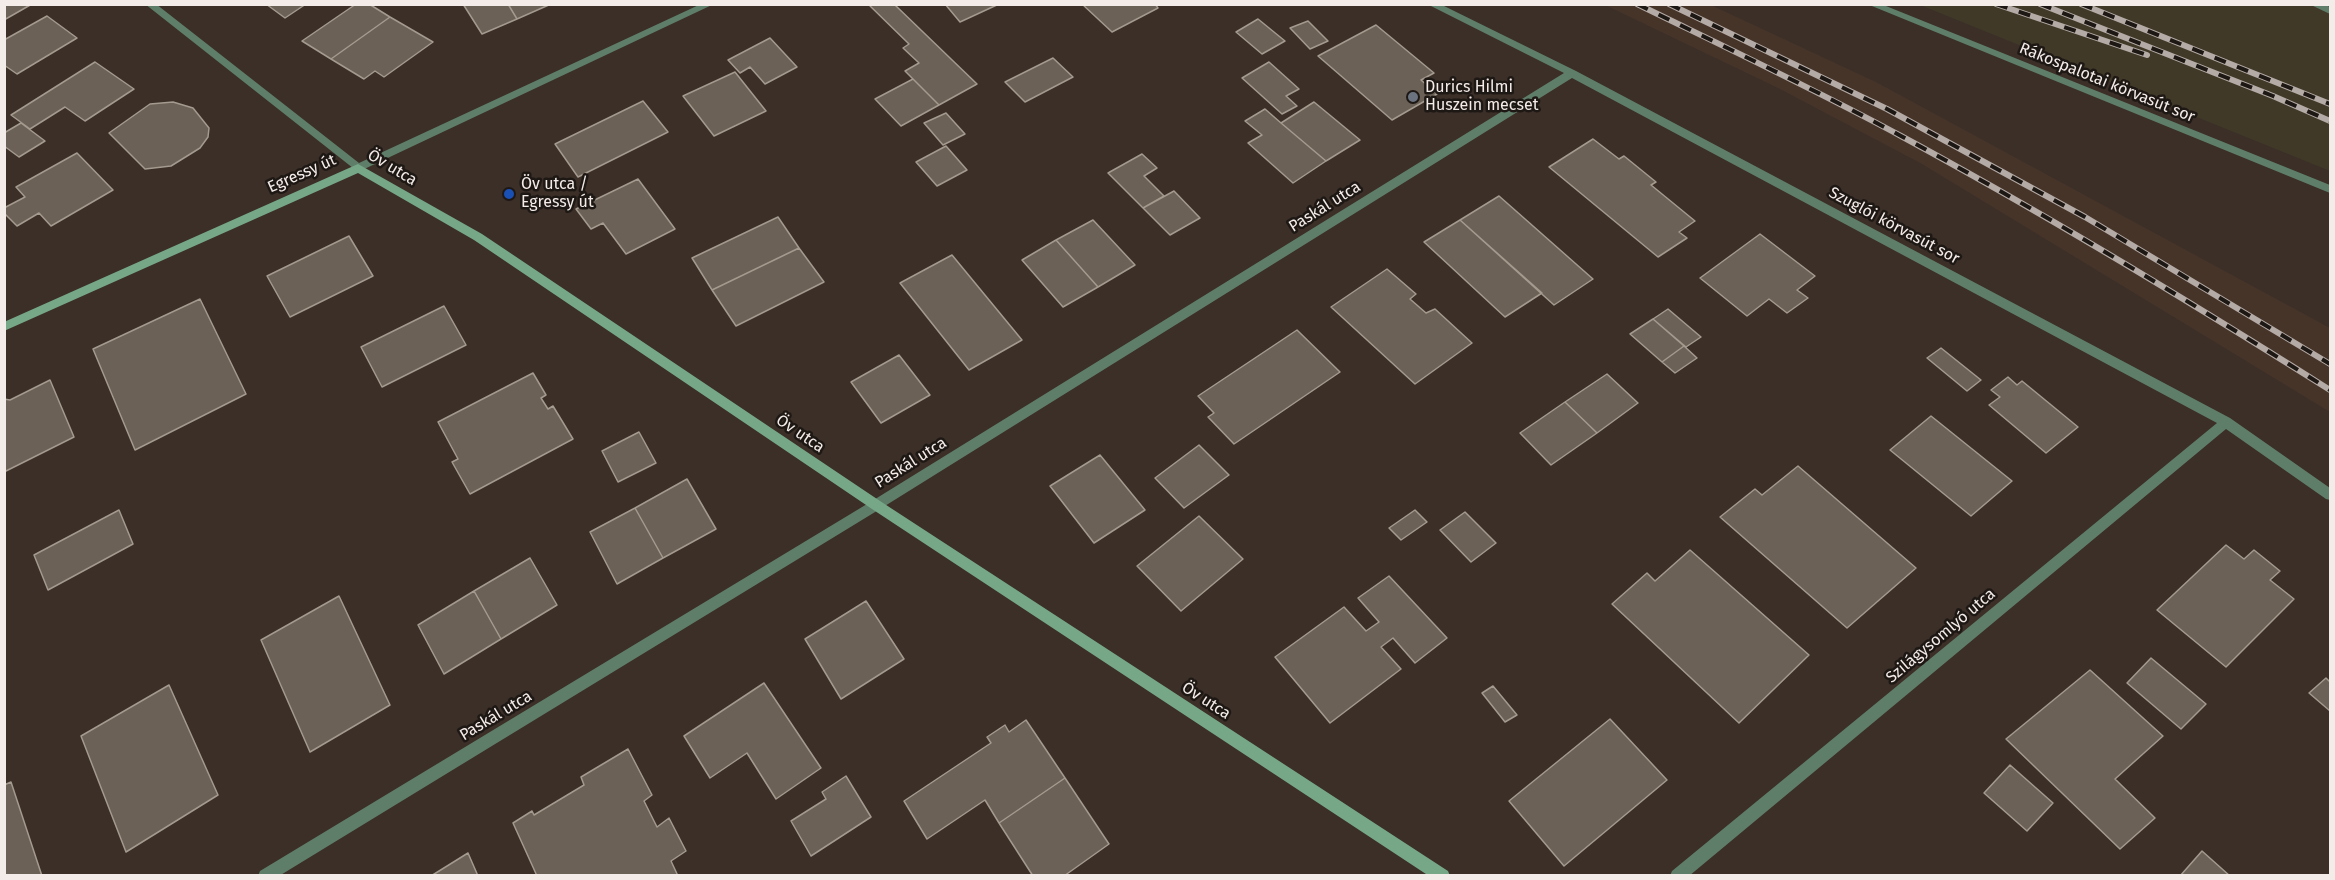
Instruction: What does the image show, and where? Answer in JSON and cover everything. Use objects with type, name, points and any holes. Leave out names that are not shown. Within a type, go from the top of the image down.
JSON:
[{"type":"street","name":"Öv utca","points":[[149,4],[358,168],[478,237],[876,505],[1443,876]]},
{"type":"street","name":"Egressy út","points":[[4,327],[358,168],[710,4]]},
{"type":"street","name":"Szuglói körvasút sor","points":[[1431,4],[1572,73],[2226,422],[2331,495]]},
{"type":"street","name":"Rákospalotai körvasút sor","points":[[1871,4],[2331,189]]},
{"type":"street","points":[[2313,4],[2331,11]]},
{"type":"street","name":"Paskál utca","points":[[265,876],[876,505],[1572,73]]},
{"type":"street","name":"Szilágysomlyó utca","points":[[1677,876],[2226,422]]},
{"type":"shaded area","points":[[1605,5],[1711,5],[1876,82],[2330,328],[2330,412],[1922,164],[1780,89]]},
{"type":"shaded area","points":[[1920,5],[2330,5],[2330,171]]},
{"type":"building","points":[[4,4],[32,4],[4,20]]},
{"type":"building","points":[[266,4],[306,4],[285,18]]},
{"type":"building","points":[[356,4],[369,4],[390,17],[331,59],[302,41]]},
{"type":"building","points":[[463,4],[508,4],[517,19],[482,34]]},
{"type":"building","points":[[508,4],[551,4],[517,19]]},
{"type":"building","points":[[868,4],[896,4],[977,84],[939,105],[905,71],[919,63],[903,48],[909,44]]},
{"type":"building","points":[[945,4],[999,4],[960,22]]},
{"type":"building","points":[[1082,4],[1155,4],[1158,8],[1112,32]]},
{"type":"building","points":[[47,16],[77,38],[17,74],[4,65],[4,40]]},
{"type":"building","points":[[390,17],[433,42],[384,77],[375,71],[364,79],[331,59]]},
{"type":"building","points":[[1258,19],[1285,41],[1262,54],[1236,32]]},
{"type":"building","points":[[1308,21],[1328,41],[1310,49],[1290,28]]},
{"type":"building","points":[[1376,25],[1434,73],[1421,80],[1437,94],[1392,120],[1318,56]]},
{"type":"building","points":[[770,38],[797,67],[765,84],[750,67],[740,73],[728,60]]},
{"type":"building","points":[[1053,58],[1073,77],[1025,102],[1005,82]]},
{"type":"building","points":[[95,62],[134,89],[85,121],[65,107],[30,129],[11,115]]},
{"type":"building","points":[[1269,62],[1299,89],[1286,96],[1297,106],[1282,114],[1242,78]]},
{"type":"building","points":[[735,72],[766,111],[714,136],[683,96]]},
{"type":"building","points":[[913,79],[939,105],[901,126],[875,99]]},
{"type":"building","points":[[643,101],[668,132],[578,177],[555,144]]},
{"type":"building","points":[[173,102],[193,108],[209,128],[208,137],[200,148],[171,166],[145,169],[109,133],[150,104]]},
{"type":"building","points":[[1314,102],[1360,140],[1326,161],[1281,123]]},
{"type":"building","points":[[1265,109],[1326,161],[1293,183],[1248,143],[1262,135],[1245,121]]},
{"type":"building","points":[[946,113],[965,134],[943,145],[924,123]]},
{"type":"building","points":[[21,123],[45,141],[19,157],[4,146],[4,133]]},
{"type":"building","points":[[1593,139],[1619,159],[1624,156],[1656,182],[1651,185],[1695,221],[1679,232],[1687,238],[1658,257],[1549,167]]},
{"type":"building","points":[[946,146],[967,170],[937,186],[916,162]]},
{"type":"building","points":[[77,153],[113,190],[51,226],[39,213],[17,226],[4,213],[4,208],[25,197],[16,187]]},
{"type":"building","points":[[1142,154],[1157,168],[1144,176],[1164,196],[1143,208],[1108,173]]},
{"type":"building","points":[[638,179],[675,229],[626,254],[603,223],[591,229],[576,209]]},
{"type":"building","points":[[1174,191],[1200,218],[1170,235],[1143,208]]},
{"type":"building","points":[[1499,196],[1593,279],[1554,305],[1460,220]]},
{"type":"building","points":[[778,217],[799,248],[712,290],[692,258]]},
{"type":"building","points":[[1093,220],[1135,265],[1098,287],[1056,240]]},
{"type":"building","points":[[1460,220],[1542,293],[1505,317],[1424,242]]},
{"type":"building","points":[[1760,234],[1815,276],[1797,290],[1808,298],[1787,313],[1769,299],[1747,316],[1700,278]]},
{"type":"building","points":[[349,236],[373,276],[290,317],[267,276]]},
{"type":"building","points":[[1056,240],[1098,287],[1063,307],[1022,260]]},
{"type":"building","points":[[799,248],[824,282],[736,326],[712,290]]},
{"type":"building","points":[[952,255],[1022,340],[969,370],[900,283]]},
{"type":"building","points":[[1387,269],[1416,294],[1410,299],[1426,313],[1435,309],[1472,343],[1415,384],[1331,307]]},
{"type":"building","points":[[200,299],[246,394],[135,450],[93,349]]},
{"type":"building","points":[[444,306],[466,345],[382,387],[361,347]]},
{"type":"building","points":[[1668,309],[1701,337],[1686,347],[1653,319]]},
{"type":"building","points":[[1653,319],[1684,346],[1662,362],[1630,334]]},
{"type":"building","points":[[1297,330],[1340,372],[1234,444],[1208,417],[1214,413],[1198,396]]},
{"type":"building","points":[[1684,346],[1697,358],[1675,373],[1662,362]]},
{"type":"building","points":[[1941,348],[1981,380],[1967,391],[1927,358]]},
{"type":"building","points":[[899,355],[930,395],[881,423],[851,382]]},
{"type":"building","points":[[533,373],[546,395],[541,398],[548,409],[553,406],[573,439],[470,494],[452,462],[458,459],[438,422]]},
{"type":"building","points":[[1607,374],[1638,403],[1597,433],[1565,402]]},
{"type":"building","points":[[2008,377],[2017,385],[2022,381],[2078,427],[2046,453],[1989,405],[2000,397],[1991,390]]},
{"type":"building","points":[[50,380],[74,437],[4,472],[4,399],[10,400]]},
{"type":"building","points":[[1565,402],[1597,433],[1551,465],[1520,433]]},
{"type":"building","points":[[1931,416],[2012,481],[1971,516],[1890,450]]},
{"type":"building","points":[[639,432],[656,463],[618,482],[602,451]]},
{"type":"building","points":[[1199,445],[1229,475],[1184,508],[1155,478]]},
{"type":"building","points":[[1100,455],[1145,510],[1094,543],[1050,486]]},
{"type":"building","points":[[1798,466],[1916,568],[1847,628],[1720,517],[1755,489],[1762,495]]},
{"type":"building","points":[[687,479],[716,529],[663,558],[635,508]]},
{"type":"building","points":[[635,508],[663,558],[617,584],[590,532]]},
{"type":"building","points":[[119,510],[133,544],[48,590],[34,555]]},
{"type":"building","points":[[1415,510],[1427,522],[1401,540],[1389,528]]},
{"type":"building","points":[[1465,512],[1496,543],[1471,562],[1440,530]]},
{"type":"building","points":[[1199,516],[1243,559],[1181,611],[1137,566]]},
{"type":"building","points":[[2226,545],[2244,559],[2254,550],[2280,571],[2270,580],[2294,599],[2226,667],[2157,610]]},
{"type":"building","points":[[1690,550],[1809,655],[1739,723],[1612,604],[1647,573],[1655,581]]},
{"type":"building","points":[[530,558],[557,605],[501,639],[474,591]]},
{"type":"building","points":[[1389,576],[1447,638],[1415,663],[1393,638],[1381,647],[1401,669],[1330,723],[1275,657],[1344,607],[1366,631],[1379,622],[1358,598]]},
{"type":"building","points":[[474,591],[501,639],[444,674],[418,625]]},
{"type":"building","points":[[339,596],[390,705],[310,752],[261,640]]},
{"type":"building","points":[[866,601],[904,659],[841,699],[805,639]]},
{"type":"building","points":[[2151,658],[2206,704],[2181,729],[2127,683]]},
{"type":"building","points":[[2090,670],[2163,736],[2115,779],[2155,818],[2120,849],[2006,739]]},
{"type":"building","points":[[2326,678],[2330,682],[2330,711],[2309,693]]},
{"type":"building","points":[[764,683],[821,768],[776,799],[747,753],[710,778],[684,736]]},
{"type":"building","points":[[169,685],[218,795],[126,852],[81,736]]},
{"type":"building","points":[[1493,686],[1517,715],[1505,722],[1482,693]]},
{"type":"building","points":[[1610,719],[1667,780],[1564,866],[1509,801]]},
{"type":"building","points":[[1026,720],[1065,778],[999,823],[985,800],[927,839],[904,801],[991,743],[987,737],[1005,725],[1009,732]]},
{"type":"building","points":[[628,749],[652,795],[644,801],[657,827],[669,818],[686,851],[671,861],[678,876],[537,876],[513,823],[532,811],[534,815],[584,785],[581,777]]},
{"type":"building","points":[[2010,765],[2053,803],[2027,831],[1984,793]]},
{"type":"building","points":[[846,776],[871,817],[811,856],[791,821],[826,799],[822,792]]},
{"type":"building","points":[[1065,778],[1109,844],[1064,876],[1033,876],[999,823]]},
{"type":"building","points":[[11,782],[42,876],[4,876],[4,785]]},
{"type":"building","points":[[2202,851],[2230,876],[2180,876]]},
{"type":"building","points":[[468,853],[478,876],[431,876]]},
{"type":"railway","points":[[1637,4],[1769,68],[1901,136],[2010,196],[2330,390]]},
{"type":"railway","points":[[1669,4],[1887,109],[2085,217],[2330,364]]},
{"type":"railway","points":[[1996,4],[2147,55]]},
{"type":"railway","points":[[2040,4],[2273,96],[2330,121]]},
{"type":"railway","points":[[2081,4],[2330,104]]},
{"type":"place","name":"Durics Hilmi Huszein mecset","points":[[1413,97]]},
{"type":"place","name":"Öv utca / Egressy út","points":[[509,194]]}]
